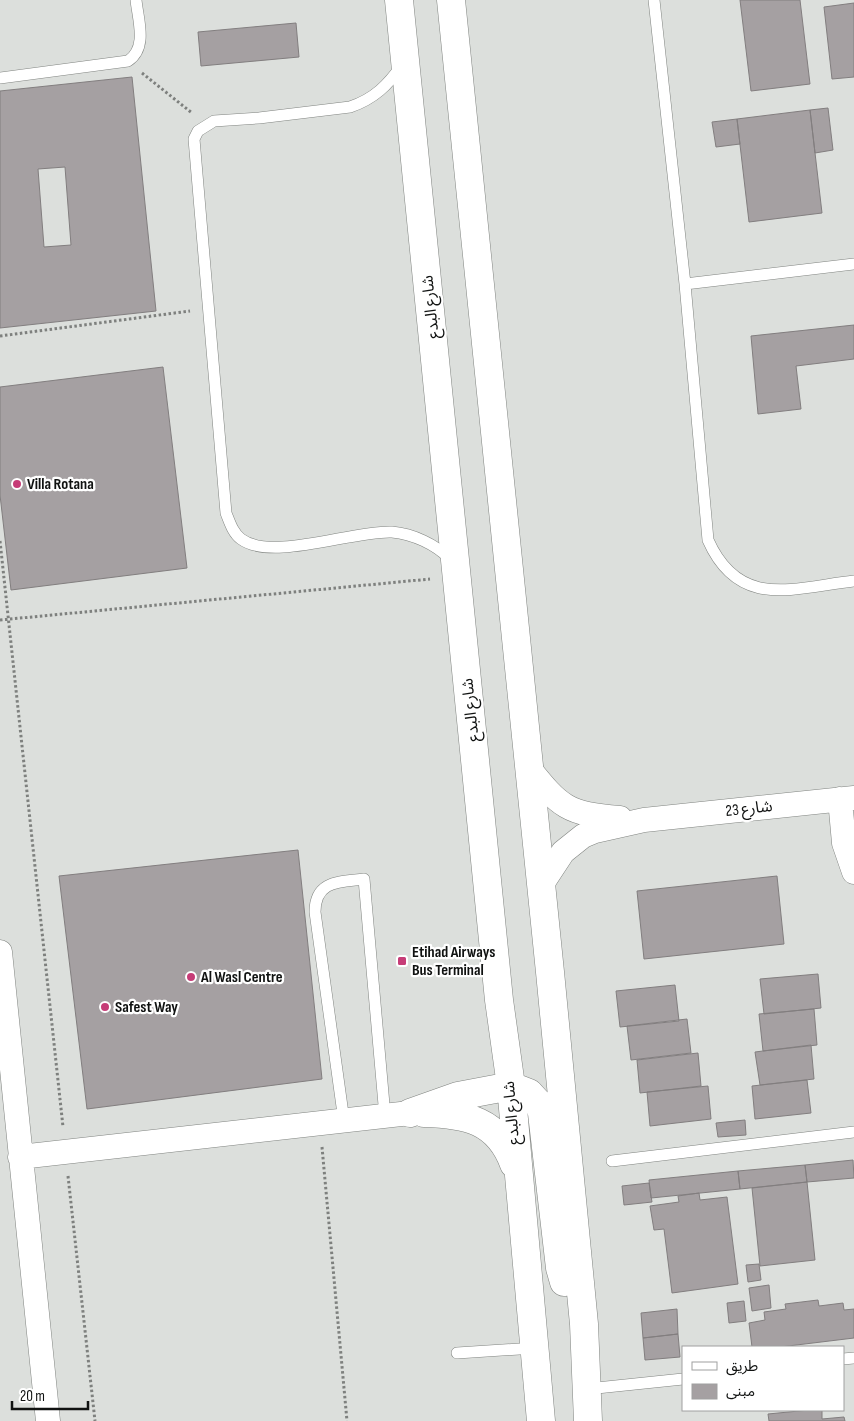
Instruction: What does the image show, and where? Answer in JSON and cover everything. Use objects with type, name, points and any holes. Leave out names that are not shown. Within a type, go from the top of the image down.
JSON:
[{"type":"main road","name":"شارع البدع","points":[[400,0],[499,1000],[511,1086],[517,1170],[541,1421]]},
{"type":"main road","points":[[451,0],[584,1324],[588,1421]]},
{"type":"main road","points":[[398,1115],[458,1096],[511,1086],[530,1093],[540,1105],[560,1268],[567,1292],[584,1324]]},
{"type":"main road","points":[[398,1115],[455,1114],[480,1123],[501,1139],[510,1153],[517,1170]]},
{"type":"street","name":"شارع 23","points":[[528,767],[548,792],[568,809],[592,816],[644,820]]},
{"type":"street","name":"شارع 23","points":[[540,887],[563,852],[578,840],[595,831],[644,820],[847,799]]},
{"type":"street","points":[[847,799],[844,843],[854,872]]},
{"type":"street","points":[[0,952],[48,1421]]},
{"type":"street","points":[[20,1157],[398,1115]]},
{"type":"lane","points":[[0,78],[128,61],[135,57],[140,43],[136,0]]},
{"type":"lane","points":[[654,0],[684,284],[708,540],[716,559],[730,575],[748,586],[768,591],[854,581]]},
{"type":"lane","points":[[406,60],[386,87],[376,96],[350,107],[259,118],[214,120],[205,124],[198,131],[194,140],[226,513],[231,527],[241,539],[254,546],[268,547],[393,532],[412,536],[429,543],[445,553],[458,571]]},
{"type":"lane","points":[[684,284],[854,264]]},
{"type":"lane","points":[[344,1122],[315,912],[315,904],[323,889],[338,882],[364,879],[398,1115]]},
{"type":"lane","points":[[612,1161],[854,1132]]},
{"type":"lane","points":[[457,1353],[535,1348]]},
{"type":"lane","points":[[587,1389],[682,1379]]},
{"type":"path","points":[[128,61],[205,124]]},
{"type":"path","points":[[0,336],[208,309]]},
{"type":"path","points":[[0,542],[95,1421]]},
{"type":"path","points":[[0,620],[458,571]]},
{"type":"path","points":[[320,1124],[347,1421]]},
{"type":"building","points":[[740,0],[800,0],[810,84],[751,91]]},
{"type":"building","points":[[854,3],[854,77],[832,79],[824,7]]},
{"type":"building","points":[[296,23],[299,57],[201,66],[198,32]]},
{"type":"building","points":[[132,77],[156,311],[0,328],[0,91]],"holes":[[[65,167],[71,245],[44,247],[38,169]]]},
{"type":"building","points":[[828,108],[833,150],[815,153],[810,110]]},
{"type":"building","points":[[810,110],[822,213],[749,222],[737,119]]},
{"type":"building","points":[[737,119],[740,144],[716,147],[712,122]]},
{"type":"building","points":[[854,325],[854,359],[796,366],[801,409],[758,414],[751,336]]},
{"type":"building","name":"Villa Rotana","points":[[163,367],[187,568],[11,590],[0,495],[0,387]]},
{"type":"building","name":"Al Wasl Centre","points":[[298,850],[322,1079],[87,1109],[59,876]]},
{"type":"building","points":[[777,876],[784,944],[644,959],[637,891]]},
{"type":"building","points":[[818,974],[821,1008],[764,1014],[760,979]]},
{"type":"building","points":[[675,985],[679,1021],[620,1027],[616,991]]},
{"type":"building","points":[[814,1009],[817,1045],[763,1051],[759,1014]]},
{"type":"building","points":[[687,1019],[691,1053],[631,1060],[627,1026]]},
{"type":"building","points":[[811,1045],[814,1079],[760,1085],[755,1052]]},
{"type":"building","points":[[698,1053],[701,1086],[640,1093],[637,1060]]},
{"type":"building","points":[[807,1080],[811,1113],[755,1119],[752,1086]]},
{"type":"building","points":[[708,1086],[711,1119],[650,1126],[647,1092]]},
{"type":"building","points":[[745,1120],[746,1135],[718,1137],[716,1123]]},
{"type":"building","points":[[853,1160],[854,1178],[807,1182],[805,1165]]},
{"type":"building","points":[[805,1165],[807,1182],[740,1189],[738,1171]]},
{"type":"building","points":[[738,1171],[740,1189],[651,1198],[649,1180]]},
{"type":"building","points":[[807,1182],[815,1260],[760,1266],[752,1188]]},
{"type":"building","points":[[649,1183],[652,1202],[624,1205],[622,1186]]},
{"type":"building","points":[[699,1193],[700,1200],[727,1197],[738,1284],[672,1293],[664,1229],[654,1230],[650,1206],[679,1202],[678,1196]]},
{"type":"building","points":[[759,1264],[761,1280],[748,1282],[746,1265]]},
{"type":"building","points":[[769,1285],[771,1308],[752,1311],[749,1288]]},
{"type":"building","points":[[818,1300],[819,1306],[843,1303],[844,1310],[854,1309],[854,1338],[788,1346],[752,1346],[749,1323],[765,1320],[764,1312],[786,1309],[785,1304]]},
{"type":"building","points":[[744,1301],[746,1321],[729,1323],[727,1303]]},
{"type":"building","points":[[677,1309],[678,1334],[643,1338],[641,1313]]},
{"type":"building","points":[[678,1334],[680,1357],[645,1360],[643,1338]]},
{"type":"building","points":[[822,1411],[822,1419],[844,1417],[845,1421],[769,1421],[768,1414]]},
{"type":"place","name":"Villa Rotana","points":[[17,484]]},
{"type":"place","name":"Etihad Airways Bus Terminal","points":[[402,961]]},
{"type":"place","name":"Al Wasl Centre","points":[[191,977]]},
{"type":"place","name":"Safest Way","points":[[105,1007]]}]
